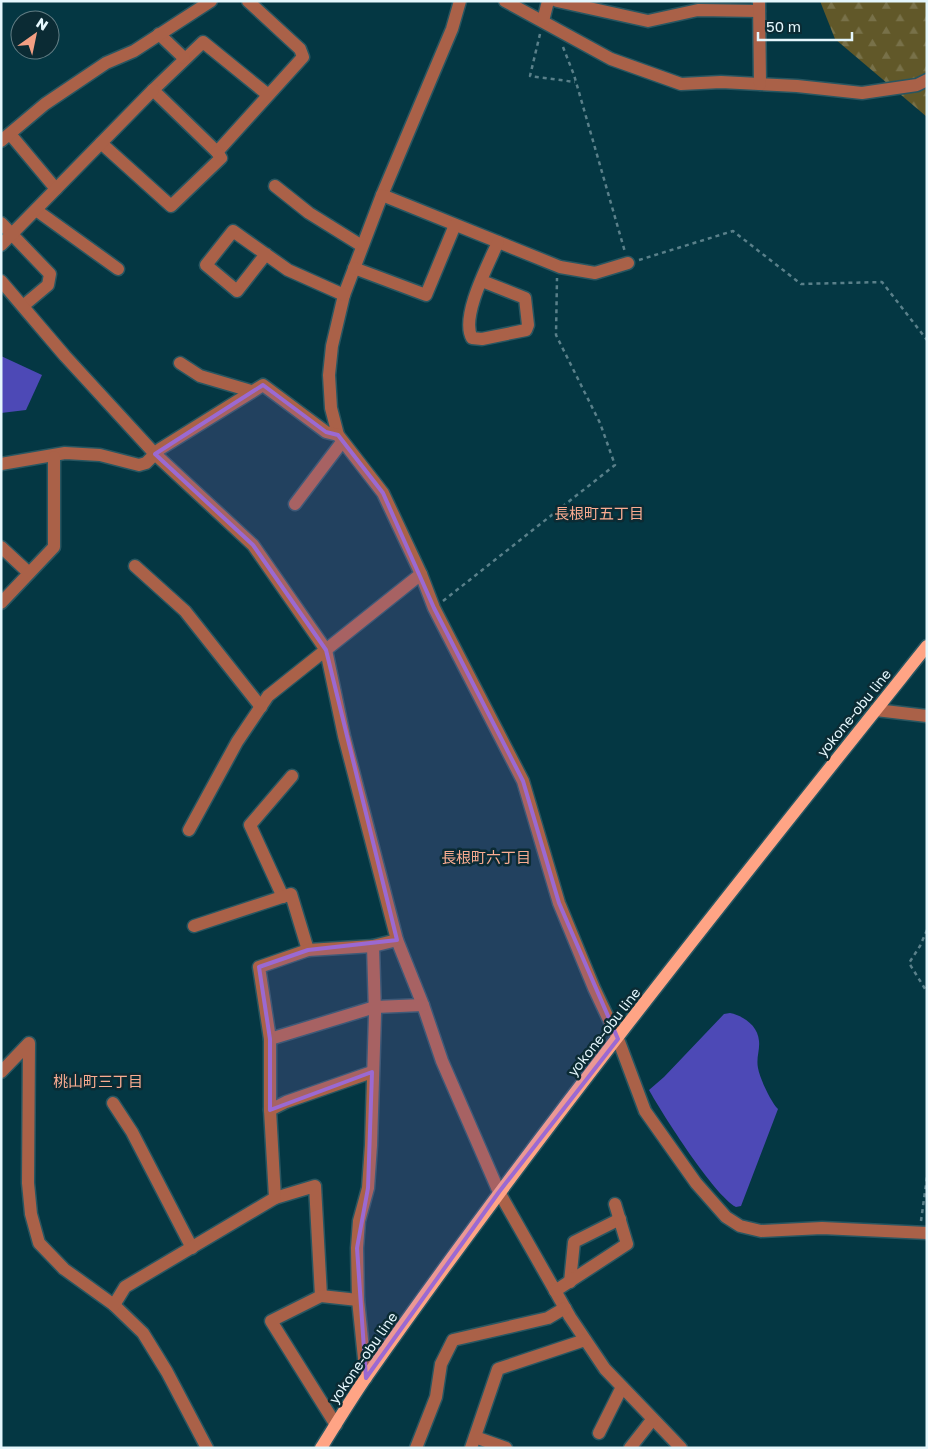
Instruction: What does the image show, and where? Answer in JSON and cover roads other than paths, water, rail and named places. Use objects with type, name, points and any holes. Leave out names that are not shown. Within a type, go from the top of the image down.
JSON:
[{"type":"main road","name":"yokone-obu line","points":[[320,1448],[366,1378],[499,1192],[927,646]]},
{"type":"street","points":[[56,189],[6,137],[45,104],[106,63],[134,51],[211,1]]},
{"type":"street","points":[[217,152],[267,94],[303,58],[303,53],[248,1]]},
{"type":"street","points":[[460,1],[452,29],[382,195],[344,294],[332,346],[329,375],[331,408],[340,439],[383,493],[421,574],[434,608],[523,780],[559,903],[594,988],[618,1039],[645,1111],[696,1183],[726,1217],[740,1226],[761,1231],[822,1228],[923,1233]]},
{"type":"street","points":[[506,1],[611,59],[681,84],[722,82],[797,86],[862,93],[917,85],[927,80]]},
{"type":"street","points":[[543,21],[548,1]]},
{"type":"street","points":[[557,1],[648,21],[698,10],[759,6],[760,84]]},
{"type":"street","points":[[159,34],[184,58]]},
{"type":"street","points":[[1,245],[184,58],[203,42],[267,94]]},
{"type":"street","points":[[101,143],[171,206],[221,158],[153,90]]},
{"type":"street","points":[[275,186],[309,213],[362,246]]},
{"type":"street","points":[[382,195],[560,267],[594,274],[628,263]]},
{"type":"street","points":[[36,210],[118,269]]},
{"type":"street","points":[[1,224],[13,234],[50,274],[48,284],[23,306]]},
{"type":"street","points":[[354,268],[426,295],[455,225]]},
{"type":"street","points":[[266,254],[237,291],[206,265],[233,231],[266,254],[288,270],[344,294]]},
{"type":"street","points":[[482,281],[525,298],[528,325],[526,330],[482,339],[472,338],[470,334],[471,308],[482,281],[498,242]]},
{"type":"street","points":[[1,280],[65,356],[155,454],[253,545],[326,650],[344,736],[397,940],[423,1005],[442,1061],[499,1192],[585,1340],[606,1369],[652,1420],[681,1448]]},
{"type":"street","points":[[180,363],[200,376],[250,391]]},
{"type":"street","points":[[1,464],[65,454],[100,455],[139,465],[146,463],[155,454],[262,385],[326,432],[340,439]]},
{"type":"street","points":[[296,504],[340,439]]},
{"type":"street","points":[[1,603],[54,547],[54,457]]},
{"type":"street","points":[[1,547],[30,573]]},
{"type":"street","points":[[135,566],[185,611],[261,707]]},
{"type":"street","points":[[189,830],[237,742],[268,696],[421,574]]},
{"type":"street","points":[[876,710],[927,716]]},
{"type":"street","points":[[283,897],[250,825],[292,776]]},
{"type":"street","points":[[194,926],[291,894],[308,950]]},
{"type":"street","points":[[275,1198],[270,1110],[270,1039],[259,967],[308,950],[373,946],[397,940]]},
{"type":"street","points":[[366,1378],[358,1300],[357,1248],[359,1221],[368,1188],[375,1007],[373,946]]},
{"type":"street","points":[[270,1039],[375,1007],[423,1005]]},
{"type":"street","points":[[1,1072],[29,1043],[28,1183],[31,1214],[39,1243],[64,1269],[114,1305],[143,1334],[167,1372],[207,1448]]},
{"type":"street","points":[[270,1110],[286,1102],[372,1072]]},
{"type":"street","points":[[113,1103],[132,1132],[192,1248]]},
{"type":"street","points":[[114,1305],[125,1286],[275,1198],[315,1186],[321,1296]]},
{"type":"street","points":[[555,1291],[627,1244],[616,1204]]},
{"type":"street","points":[[570,1282],[574,1242],[620,1219]]},
{"type":"street","points":[[336,1425],[271,1321],[321,1296],[358,1300]]},
{"type":"street","points":[[416,1448],[436,1397],[441,1364],[453,1340],[548,1318],[565,1308]]},
{"type":"street","points":[[506,1448],[473,1442],[498,1369],[585,1340]]},
{"type":"street","points":[[599,1433],[622,1387]]},
{"type":"street","points":[[630,1448],[652,1420]]},
{"type":"district","name":"長根町五丁目","points":[[599,514]]},
{"type":"district","name":"長根町六丁目","points":[[486,858]]},
{"type":"district","name":"桃山町三丁目","points":[[98,1082]]}]
